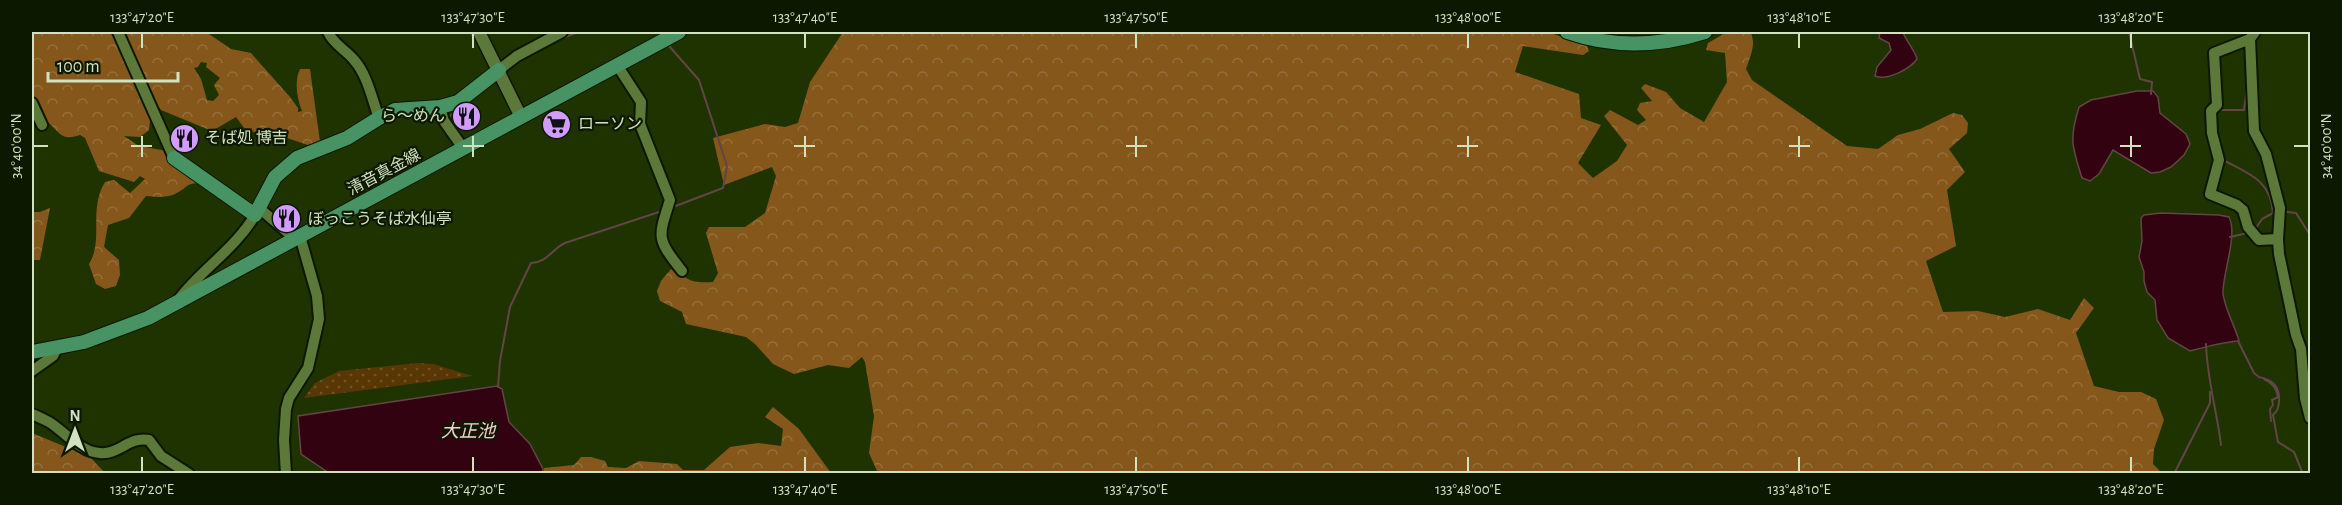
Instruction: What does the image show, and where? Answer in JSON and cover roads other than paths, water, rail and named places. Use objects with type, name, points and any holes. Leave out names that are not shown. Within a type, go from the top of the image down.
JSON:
[{"type":"main road","name":"清音真金線","points":[[32,352],[103,337],[176,303],[679,32]]},
{"type":"main road","points":[[1567,32],[1605,42],[1638,45],[1666,42],[1705,32]]},
{"type":"main road","points":[[174,158],[256,211],[275,177],[297,158],[347,138],[395,110],[440,107],[458,102],[499,70]]},
{"type":"street","points":[[118,32],[174,158]]},
{"type":"street","points":[[328,32],[334,43],[355,60],[364,77],[379,118]]},
{"type":"street","points":[[479,32],[521,117]]},
{"type":"street","points":[[499,70],[517,56],[562,32]]},
{"type":"street","points":[[2278,239],[2259,240],[2248,227],[2243,210],[2237,205],[2210,194],[2219,160],[2211,120],[2211,111],[2217,105],[2214,53],[2252,35],[2254,131],[2266,154],[2280,207],[2279,254],[2296,335],[2301,348],[2310,418]]},
{"type":"street","points":[[617,65],[641,102],[640,124],[670,200],[661,227],[665,249],[682,271]]},
{"type":"street","points":[[32,103],[42,125]]},
{"type":"street","points":[[440,107],[444,121],[463,148]]},
{"type":"street","points":[[176,303],[190,284],[248,226],[256,211],[297,237],[317,296],[319,319],[308,368],[289,398],[286,409],[284,440],[286,474]]},
{"type":"street","points":[[32,371],[52,356],[57,348]]},
{"type":"street","points":[[32,414],[48,422],[92,452],[102,454],[112,452],[132,440],[149,440],[161,456],[189,474]]},
{"type":"water","points":[[1880,32],[1903,32],[1917,59],[1898,73],[1886,77],[1875,76],[1877,67],[1891,50],[1889,43],[1879,38]]},
{"type":"water","points":[[2137,91],[2153,91],[2158,97],[2160,113],[2186,134],[2190,144],[2184,155],[2171,167],[2151,173],[2113,150],[2099,174],[2090,181],[2082,178],[2073,143],[2079,107],[2091,100]]},
{"type":"water","points":[[2161,213],[2229,217],[2232,234],[2223,292],[2239,341],[2190,351],[2168,338],[2157,320],[2155,300],[2147,292],[2139,257],[2142,241],[2141,218],[2144,215]]},
{"type":"water","name":"大正池","points":[[497,386],[502,389],[509,422],[530,444],[543,473],[329,473],[301,454],[298,416]]},
{"type":"waterway","points":[[470,32],[478,43]]},
{"type":"waterway","points":[[558,40],[578,32]]},
{"type":"waterway","points":[[2129,32],[2140,79],[2152,82],[2151,94]]},
{"type":"waterway","points":[[669,46],[699,80],[727,166],[723,188],[673,207]]},
{"type":"waterway","points":[[512,67],[527,56]]},
{"type":"waterway","points":[[446,119],[489,86]]},
{"type":"waterway","points":[[2217,110],[2244,110],[2247,88]]},
{"type":"waterway","points":[[2223,160],[2250,174],[2263,185],[2268,193],[2273,213]]},
{"type":"waterway","points":[[498,387],[500,361],[510,307],[531,263],[546,258],[565,243],[662,211]]},
{"type":"waterway","points":[[2287,212],[2296,213],[2310,235]]},
{"type":"waterway","points":[[2256,228],[2262,219],[2273,213]]},
{"type":"waterway","points":[[2230,237],[2248,233]]},
{"type":"waterway","points":[[2238,341],[2254,373],[2259,377]]},
{"type":"waterway","points":[[2206,344],[2208,370],[2221,445]]},
{"type":"waterway","points":[[2259,377],[2272,382],[2277,388],[2278,409],[2273,415],[2278,442],[2294,452],[2303,474]]},
{"type":"waterway","points":[[2264,379],[2273,386],[2278,397],[2272,400],[2271,421]]},
{"type":"waterway","points":[[2174,474],[2210,403],[2210,392]]},
{"type":"place","name":"ら～めん","points":[[466,116]]},
{"type":"place","name":"ローソン","points":[[557,124]]},
{"type":"place","name":"そば処 博吉","points":[[184,138]]},
{"type":"place","name":"ぼっこうそば水仙亭","points":[[287,219]]}]
